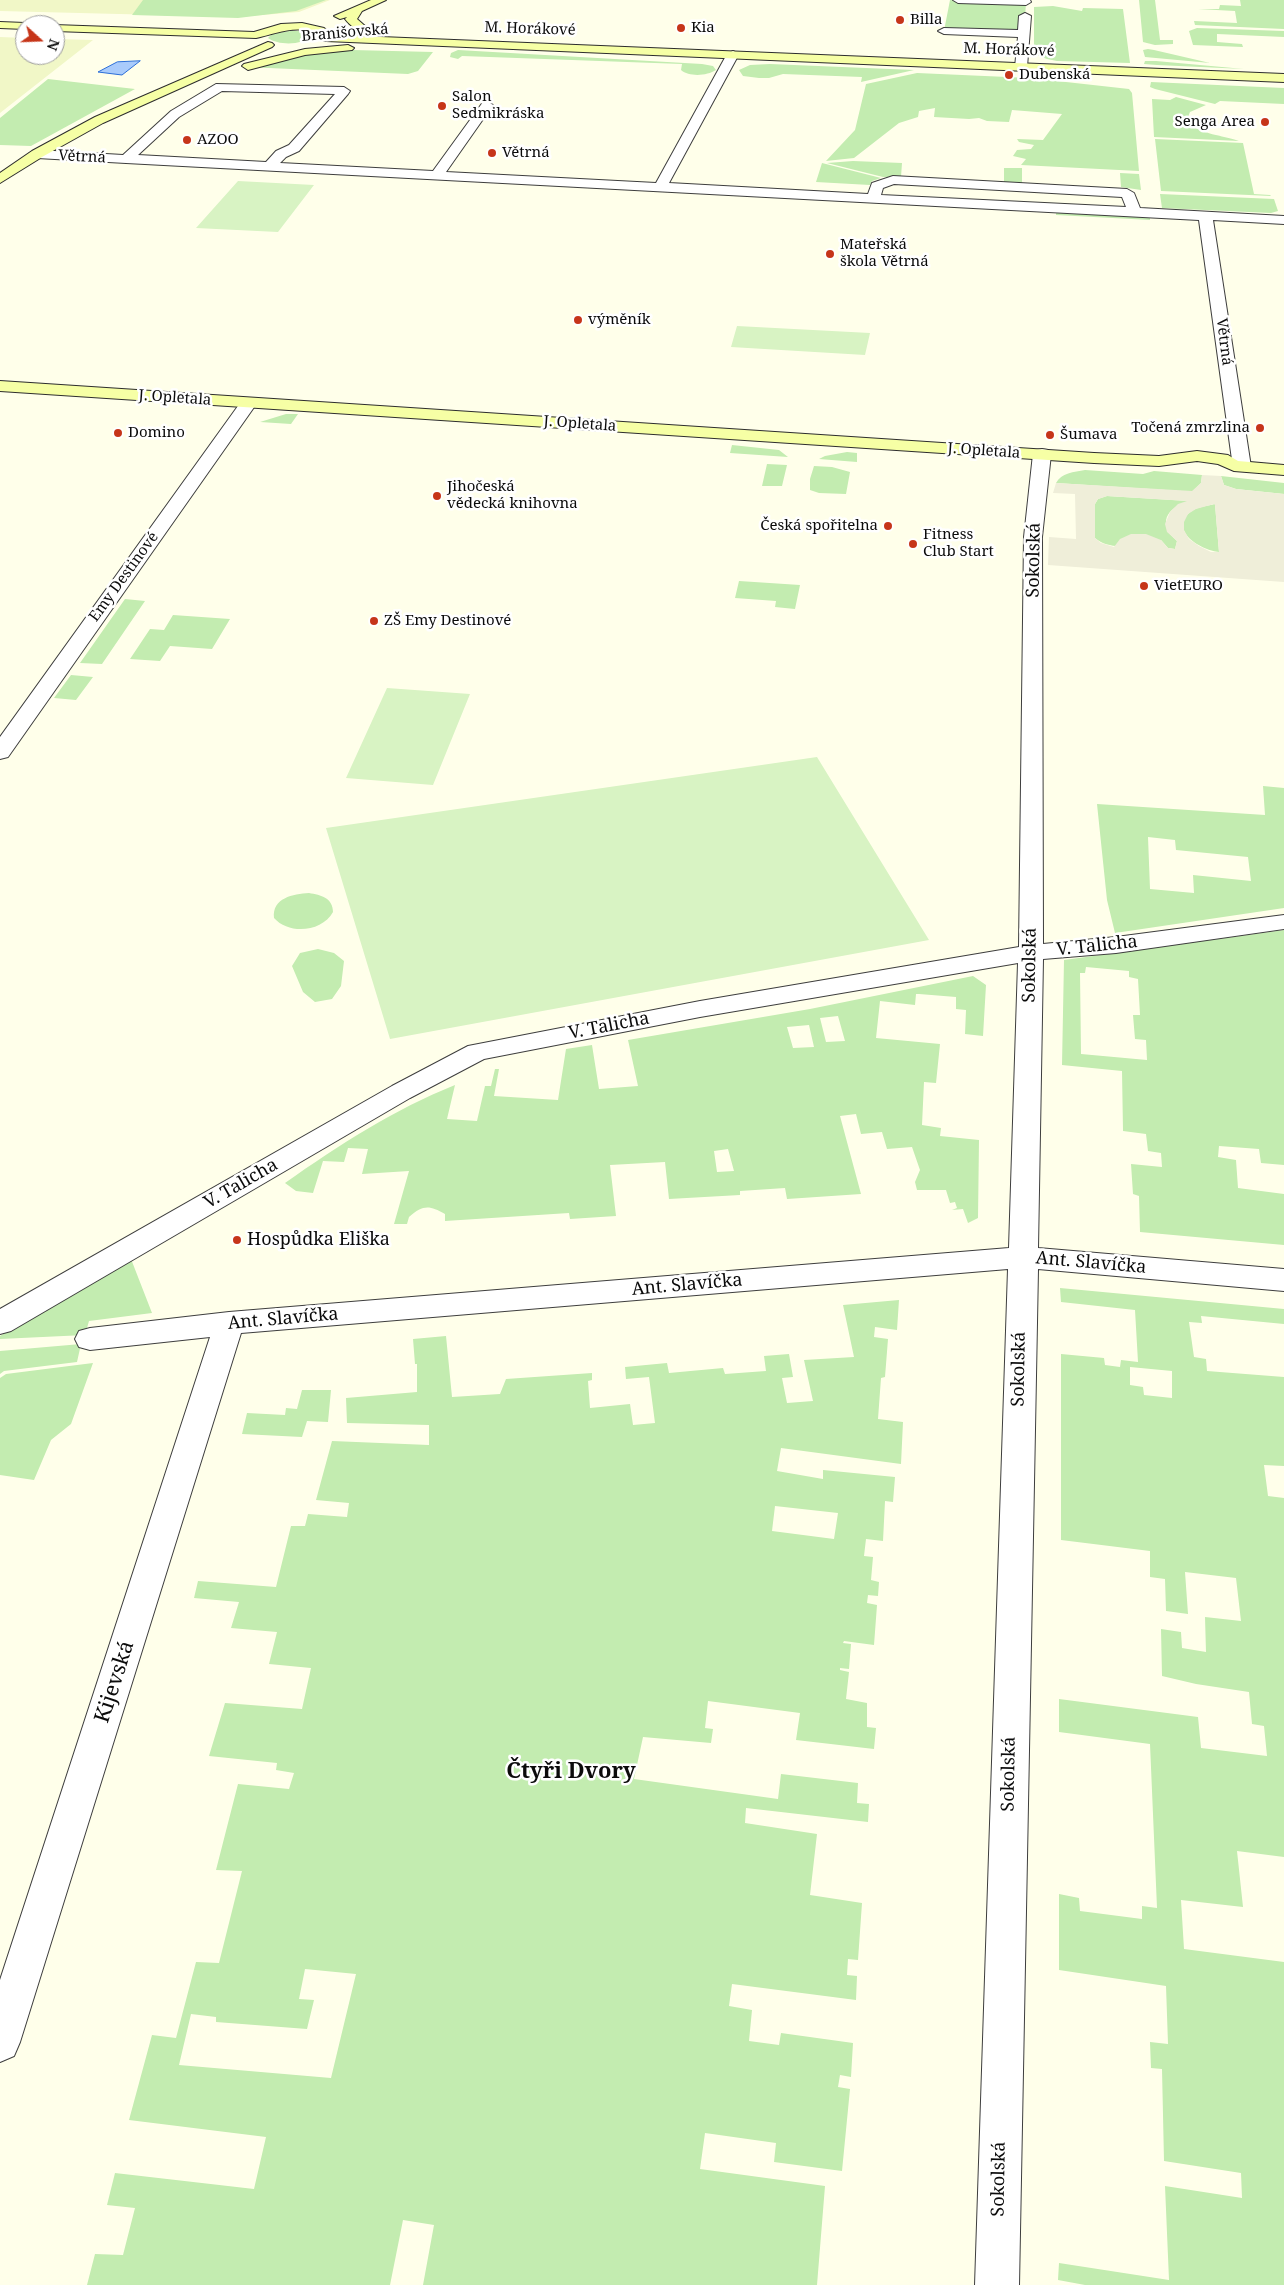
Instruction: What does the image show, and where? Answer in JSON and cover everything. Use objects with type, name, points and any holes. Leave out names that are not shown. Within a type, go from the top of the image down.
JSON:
[{"type":"street","name":"Branišovská","points":[[312,28],[381,0]]},
{"type":"street","points":[[958,0],[1026,1],[1021,67]]},
{"type":"street","name":"Branišovská","points":[[358,9],[351,19],[355,25],[365,30],[429,41]]},
{"type":"street","points":[[0,25],[15,26]]},
{"type":"street","name":"Branišovská","points":[[0,179],[37,154],[99,120],[174,85],[268,46],[300,46],[326,38],[325,33],[312,28],[276,28],[256,35],[65,28]]},
{"type":"street","points":[[944,31],[1024,34]]},
{"type":"street","name":"Branišovská","points":[[174,85],[186,73],[212,58],[214,49],[175,32]]},
{"type":"street","points":[[256,35],[256,41],[268,46]]},
{"type":"street","name":"M. Horákové","points":[[326,38],[1284,78]]},
{"type":"street","name":"Branišovská","points":[[174,85],[305,52],[429,41]]},
{"type":"street","points":[[660,188],[733,54]]},
{"type":"street","points":[[236,87],[252,72]]},
{"type":"street","name":"Větrná","points":[[126,159],[175,114],[212,90],[220,87],[344,91],[294,148],[282,154],[269,167]]},
{"type":"street","points":[[437,176],[487,105]]},
{"type":"street","name":"Větrná","points":[[37,154],[1284,220]]},
{"type":"street","points":[[873,199],[877,186],[893,180],[1127,193],[1135,213]]},
{"type":"street","points":[[994,206],[996,186]]},
{"type":"street","name":"Větrná","points":[[1206,216],[1238,466]]},
{"type":"street","name":"J. Opletala","points":[[0,386],[1159,461],[1177,467],[1209,472],[1223,472],[1238,466],[1284,470]]},
{"type":"street","name":"Emy Destinové","points":[[0,752],[249,403]]},
{"type":"street","name":"Sokolská","points":[[997,2285],[1031,953],[1033,537],[1042,454]]},
{"type":"street","name":"V. Talicha","points":[[0,1323],[392,1097],[477,1052],[700,1008],[1031,953],[1116,945],[1284,922]]},
{"type":"street","name":"Ant. Slavíčka","points":[[90,1339],[229,1323],[1022,1257],[1284,1280]]},
{"type":"street","name":"Kijevská","points":[[0,2042],[229,1323]]},
{"type":"green space","points":[[0,0],[330,0],[299,12],[238,17],[0,11]]},
{"type":"green space","points":[[143,0],[326,0],[296,11],[238,18],[132,15]]},
{"type":"green space","points":[[950,0],[1026,2],[1024,34],[944,31]]},
{"type":"green space","points":[[1139,0],[1155,0],[1160,40],[1173,40],[1173,44],[1155,45],[1143,42]]},
{"type":"green space","points":[[1240,0],[1284,0],[1284,29],[1195,25],[1194,21],[1237,23],[1235,11],[1198,9],[1219,9],[1220,5],[1241,6]]},
{"type":"green space","points":[[1053,6],[1082,11],[1083,8],[1123,9],[1130,63],[1057,61],[1034,54],[1034,7]]},
{"type":"green space","points":[[1197,28],[1284,31],[1284,37],[1217,34],[1217,42],[1242,44],[1243,47],[1193,45],[1189,31]]},
{"type":"green space","points":[[303,31],[312,36],[297,43],[278,42],[268,38],[272,34]]},
{"type":"green space","points":[[0,37],[15,38],[15,65],[61,65],[0,113]]},
{"type":"green space","points":[[65,39],[93,40],[65,62]]},
{"type":"green space","points":[[1148,49],[1210,63],[1145,57],[1143,50]]},
{"type":"green space","points":[[352,50],[433,52],[418,71],[408,74],[245,67],[268,58]]},
{"type":"green space","points":[[458,50],[702,64],[713,66],[716,70],[708,74],[693,75],[681,70],[682,64],[462,56],[458,59],[450,57],[451,53]]},
{"type":"green space","points":[[1145,61],[1156,61],[1244,69],[1144,64]]},
{"type":"green space","points":[[770,64],[914,70],[861,82],[862,77],[783,74],[769,78],[759,78],[743,76],[739,70],[750,65]]},
{"type":"green space","points":[[917,73],[1030,78],[1129,89],[1132,93],[1139,171],[1021,165],[1026,159],[1013,156],[1017,150],[1031,149],[1034,145],[1019,142],[1017,139],[1043,140],[1062,114],[1012,110],[1009,122],[987,121],[979,118],[934,117],[935,108],[919,111],[918,117],[899,123],[854,158],[826,161],[855,130],[866,84]]},
{"type":"green space","points":[[48,79],[135,89],[31,146],[0,145],[0,118]]},
{"type":"green space","points":[[1151,82],[1284,88],[1284,104],[1220,101],[1215,104],[1155,89],[1150,87]]},
{"type":"green space","points":[[1176,97],[1206,105],[1190,112],[1188,119],[1191,125],[1206,132],[1239,141],[1154,137],[1152,99],[1170,100]]},
{"type":"green space","points":[[1155,139],[1243,143],[1254,194],[1271,196],[1161,191]]},
{"type":"green space","points":[[853,161],[902,163],[901,177],[883,177],[827,163]]},
{"type":"green space","points":[[822,163],[881,178],[872,181],[870,185],[816,182]]},
{"type":"green space","points":[[1004,168],[1022,168],[1022,184],[1004,183]]},
{"type":"green space","points":[[1120,173],[1139,174],[1141,190],[1121,187]]},
{"type":"green space","points":[[238,181],[314,185],[278,232],[196,228]]},
{"type":"green space","points":[[1160,194],[1274,199],[1278,211],[1271,213],[1162,208]]},
{"type":"green space","points":[[1056,212],[1150,217],[1150,220],[1056,215]]},
{"type":"green space","points":[[737,326],[870,333],[865,355],[731,347]]},
{"type":"green space","points":[[286,414],[298,414],[291,424],[260,422]]},
{"type":"green space","points":[[732,445],[779,450],[788,457],[730,453]]},
{"type":"green space","points":[[847,452],[857,453],[857,462],[819,459],[825,456]]},
{"type":"green space","points":[[767,464],[787,465],[782,486],[762,486]]},
{"type":"green space","points":[[814,466],[832,467],[850,472],[846,494],[819,493],[810,490],[810,479]]},
{"type":"green space","points":[[1085,470],[1143,474],[1154,471],[1202,475],[1201,483],[1193,491],[1056,483],[1064,475]]},
{"type":"green space","points":[[1221,476],[1284,483],[1284,494],[1236,489],[1224,485]]},
{"type":"green space","points":[[1107,496],[1189,501],[1175,508],[1167,517],[1167,529],[1177,541],[1175,549],[1168,548],[1161,540],[1118,546],[1102,543],[1095,538],[1095,504],[1098,499]]},
{"type":"green space","points":[[1215,504],[1219,552],[1198,545],[1191,540],[1183,528],[1188,514],[1201,507]]},
{"type":"green space","points":[[739,581],[800,585],[795,609],[775,607],[776,601],[735,598]]},
{"type":"green space","points":[[125,599],[145,601],[102,664],[80,663]]},
{"type":"green space","points":[[173,615],[230,619],[212,649],[170,646],[160,661],[130,659],[150,629],[164,630]]},
{"type":"green space","points":[[71,675],[93,677],[76,700],[54,698]]},
{"type":"green space","points":[[387,688],[470,694],[433,785],[346,778]]},
{"type":"green space","points":[[817,757],[929,940],[390,1039],[326,828]]},
{"type":"green space","points":[[1263,786],[1284,788],[1284,908],[1115,933],[1107,900],[1097,804],[1265,815]],"holes":[[[1148,837],[1175,840],[1176,850],[1248,857],[1251,881],[1193,875],[1194,893],[1150,889]]]},
{"type":"green space","points":[[309,893],[329,900],[333,912],[328,919],[313,927],[296,929],[280,923],[274,918],[276,906],[285,898]]},
{"type":"green space","points":[[1284,930],[1284,1165],[1261,1163],[1259,1149],[1219,1146],[1218,1157],[1236,1160],[1238,1188],[1284,1194],[1284,1245],[1140,1232],[1139,1196],[1133,1194],[1131,1164],[1162,1167],[1161,1153],[1148,1151],[1146,1134],[1123,1131],[1122,1071],[1062,1065],[1064,960]],"holes":[[[1086,967],[1129,971],[1129,977],[1138,979],[1140,1015],[1133,1015],[1135,1039],[1146,1040],[1147,1060],[1081,1054],[1080,973],[1085,973]]]},
{"type":"green space","points":[[318,949],[334,953],[344,961],[341,986],[332,999],[315,1002],[303,992],[292,966],[300,953]]},
{"type":"green space","points":[[973,976],[986,985],[983,1036],[965,1034],[966,1010],[956,1009],[956,997],[916,994],[915,1005],[880,1001],[876,1038],[940,1044],[936,1083],[924,1082],[922,1125],[941,1128],[940,1136],[979,1140],[978,1218],[968,1223],[963,1209],[952,1210],[957,1208],[955,1202],[950,1203],[946,1190],[917,1190],[915,1182],[920,1170],[912,1147],[887,1149],[882,1132],[861,1134],[856,1114],[840,1116],[861,1194],[787,1199],[785,1188],[740,1191],[740,1195],[669,1199],[665,1162],[610,1165],[616,1216],[570,1219],[569,1213],[445,1221],[445,1214],[435,1209],[422,1208],[409,1217],[407,1224],[394,1224],[409,1171],[362,1174],[368,1149],[348,1148],[344,1162],[323,1161],[313,1193],[296,1191],[285,1183],[368,1129],[411,1105],[455,1085],[447,1119],[477,1121],[485,1086],[491,1086],[495,1069],[499,1069],[494,1096],[558,1100],[566,1049],[592,1045],[599,1089],[638,1086],[628,1040],[810,1009]],"holes":[[[838,1016],[845,1041],[826,1042],[820,1018]],[[809,1025],[814,1047],[793,1048],[787,1027]],[[728,1149],[734,1171],[717,1172],[714,1151]]]},
{"type":"green space","points":[[131,1259],[152,1313],[89,1321],[85,1335],[0,1339],[0,1336]]},
{"type":"green space","points":[[1060,1288],[1284,1309],[1284,1324],[1201,1316],[1202,1323],[1189,1322],[1194,1357],[1206,1359],[1207,1371],[1284,1377],[1284,1466],[1264,1465],[1268,1496],[1284,1498],[1284,1857],[1237,1851],[1243,1907],[1181,1900],[1184,1949],[1284,1962],[1284,2285],[1085,2285],[1058,2280],[1059,2263],[1169,2280],[1165,2186],[1242,2198],[1241,2173],[1164,2161],[1162,2069],[1151,2068],[1150,2042],[1168,2044],[1166,1986],[1059,1970],[1059,1894],[1079,1898],[1080,1911],[1142,1919],[1142,1906],[1157,1908],[1150,1744],[1059,1732],[1059,1699],[1198,1717],[1201,1748],[1267,1756],[1264,1726],[1252,1724],[1249,1692],[1196,1684],[1162,1676],[1161,1629],[1181,1632],[1182,1648],[1206,1652],[1205,1617],[1241,1621],[1236,1578],[1185,1572],[1188,1614],[1166,1611],[1165,1579],[1150,1577],[1150,1551],[1061,1540],[1061,1354],[1104,1358],[1105,1365],[1120,1367],[1121,1360],[1138,1362],[1135,1310],[1061,1302]],"holes":[[[1130,1367],[1172,1371],[1172,1398],[1144,1395],[1143,1387],[1130,1385]]]},
{"type":"green space","points":[[899,1300],[897,1330],[875,1327],[874,1337],[888,1339],[885,1377],[881,1378],[878,1419],[903,1422],[901,1464],[781,1448],[777,1471],[823,1479],[823,1470],[895,1477],[893,1502],[885,1501],[883,1541],[866,1539],[864,1556],[873,1557],[871,1580],[879,1582],[878,1596],[868,1595],[867,1603],[877,1605],[874,1645],[844,1641],[843,1643],[851,1644],[849,1669],[840,1668],[840,1670],[849,1672],[846,1699],[867,1703],[867,1727],[876,1728],[874,1749],[796,1740],[800,1713],[708,1701],[705,1728],[713,1729],[711,1743],[643,1737],[634,1779],[778,1799],[781,1774],[858,1783],[857,1803],[869,1804],[868,1822],[746,1808],[745,1823],[817,1834],[810,1895],[862,1903],[858,1960],[848,1959],[847,1975],[857,1976],[856,2000],[732,1984],[729,2006],[752,2010],[749,2041],[779,2045],[781,2033],[853,2043],[851,2077],[840,2075],[838,2087],[850,2089],[842,2171],[774,2162],[776,2143],[705,2133],[700,2169],[825,2186],[817,2285],[423,2285],[434,2225],[403,2220],[390,2285],[87,2285],[95,2254],[123,2255],[135,2208],[107,2205],[115,2173],[254,2189],[266,2137],[129,2120],[152,2035],[176,2038],[196,1962],[219,1963],[242,1871],[216,1870],[238,1784],[289,1789],[294,1773],[276,1770],[277,1763],[209,1756],[225,1703],[302,1709],[311,1668],[269,1664],[277,1632],[231,1628],[239,1602],[194,1598],[198,1581],[276,1587],[291,1526],[305,1526],[308,1514],[347,1517],[349,1503],[316,1500],[332,1441],[429,1445],[429,1425],[347,1423],[346,1398],[417,1392],[417,1364],[415,1364],[413,1339],[446,1336],[452,1397],[500,1394],[506,1379],[592,1373],[592,1380],[588,1381],[590,1408],[630,1404],[633,1425],[655,1423],[649,1377],[626,1379],[625,1367],[667,1363],[669,1373],[723,1368],[725,1374],[766,1371],[764,1356],[789,1354],[793,1377],[782,1378],[787,1403],[813,1401],[804,1360],[854,1357],[843,1305]],"holes":[[[775,1506],[838,1513],[834,1539],[772,1531]],[[305,1969],[356,1974],[331,2078],[179,2065],[191,2014],[216,2017],[216,2022],[307,2029],[314,2000],[299,1999]]]},
{"type":"green space","points":[[81,1344],[77,1362],[4,1371],[0,1374],[0,1351]]},
{"type":"green space","points":[[93,1363],[71,1424],[51,1440],[34,1480],[0,1475],[0,1378],[6,1374]]},
{"type":"green space","points":[[302,1390],[331,1390],[328,1422],[307,1421],[302,1437],[242,1434],[247,1413],[285,1415],[286,1408],[297,1409]]},
{"type":"shaded area","points":[[1202,475],[1221,476],[1224,485],[1236,489],[1284,494],[1284,582],[1048,565],[1049,537],[1076,539],[1075,494],[1053,493],[1056,483],[1192,491],[1201,483]],"holes":[[[1107,496],[1187,501],[1178,504],[1170,512],[1165,524],[1167,532],[1177,541],[1175,549],[1168,548],[1161,540],[1146,534],[1131,534],[1120,539],[1114,547],[1101,543],[1095,538],[1095,504],[1098,499]],[[1215,505],[1219,552],[1211,552],[1199,546],[1189,539],[1184,530],[1184,522],[1188,514],[1196,509]]]},
{"type":"water","points":[[140,61],[122,75],[98,72],[117,62]]},
{"type":"place","name":"Billa","points":[[900,20]]},
{"type":"place","name":"Kia","points":[[681,28]]},
{"type":"place","name":"Dubenská","points":[[1009,75]]},
{"type":"place","name":"Salon Sedmikráska","points":[[442,106]]},
{"type":"place","name":"Senga Area","points":[[1265,122]]},
{"type":"place","name":"AZOO","points":[[187,140]]},
{"type":"place","name":"Větrná","points":[[492,153]]},
{"type":"place","name":"Mateřská škola Větrná","points":[[830,254]]},
{"type":"place","name":"výměník","points":[[578,320]]},
{"type":"place","name":"Točená zmrzlina","points":[[1260,428]]},
{"type":"place","name":"Domino","points":[[118,433]]},
{"type":"place","name":"Šumava","points":[[1050,435]]},
{"type":"place","name":"Jihočeská vědecká knihovna","points":[[437,496]]},
{"type":"place","name":"Česká spořitelna","points":[[888,526]]},
{"type":"place","name":"Fitness Club Start","points":[[913,544]]},
{"type":"place","name":"VietEURO","points":[[1144,586]]},
{"type":"place","name":"ZŠ Emy Destinové","points":[[374,621]]},
{"type":"place","name":"Hospůdka Eliška","points":[[237,1240]]},
{"type":"district","name":"Čtyři Dvory","points":[[571,1772]]}]
